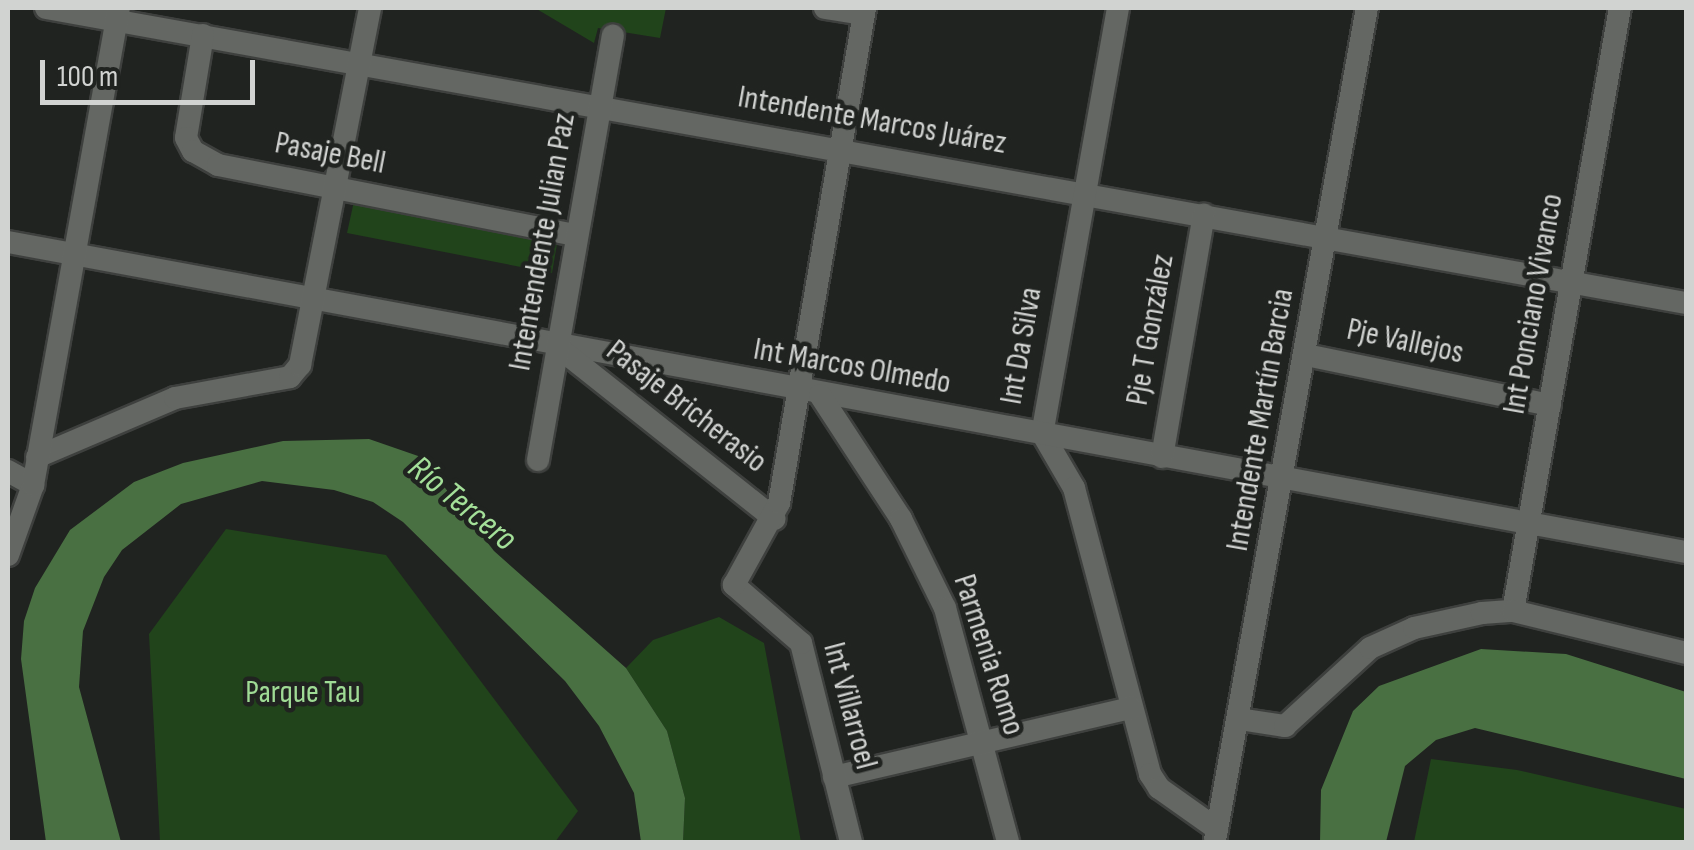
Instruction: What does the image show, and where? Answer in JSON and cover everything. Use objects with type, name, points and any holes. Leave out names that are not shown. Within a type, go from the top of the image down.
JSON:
[{"type":"street","name":"Intendente Marcos Juárez","points":[[46,8],[118,13],[203,35],[1686,302]]},
{"type":"street","points":[[37,457],[198,390],[290,377],[300,365],[317,300],[370,8]]},
{"type":"street","points":[[825,8],[864,11]]},
{"type":"street","name":"Int Da Silva","points":[[1118,8],[1042,433],[1074,488],[1131,708],[1159,788],[1216,836]]},
{"type":"street","name":"Intendente Martín Barcia","points":[[1216,836],[1284,481],[1367,8]]},
{"type":"street","name":"Int Ponciano Vivanco","points":[[1513,612],[1620,8]]},
{"type":"street","name":"Int Villarroel","points":[[851,842],[801,643],[736,592],[774,519],[810,393],[840,149],[864,11]]},
{"type":"street","points":[[8,555],[33,485],[70,252],[118,13]]},
{"type":"street","name":"Pasaje Bell","points":[[203,35],[186,138],[192,151],[229,168],[576,235]]},
{"type":"street","name":"Intentendente Julian Paz","points":[[538,460],[614,36]]},
{"type":"street","name":"Pje T González","points":[[1162,458],[1204,214]]},
{"type":"street","name":"Int Marcos Olmedo","points":[[8,242],[1284,481],[1686,552]]},
{"type":"street","name":"Pasaje Bricherasio","points":[[556,346],[774,519]]},
{"type":"street","name":"Pje Vallejos","points":[[1306,355],[1550,406]]},
{"type":"street","name":"Parmenia Romo","points":[[810,393],[902,519],[945,608],[1008,842]]},
{"type":"street","points":[[8,471],[33,485]]},
{"type":"street","points":[[1239,719],[1285,726],[1370,648],[1414,628],[1513,612],[1686,653]]},
{"type":"street","points":[[834,776],[1131,708]]},
{"type":"green space","points":[[535,8],[666,8],[660,38],[598,28],[594,43]]},
{"type":"green space","points":[[354,201],[558,238],[552,273],[347,233]]},
{"type":"green space","name":"Parque Tau","points":[[226,529],[386,555],[578,811],[555,842],[160,842],[149,634]]},
{"type":"green space","points":[[719,617],[764,643],[801,842],[683,842],[685,798],[667,731],[626,668],[653,640]]},
{"type":"green space","points":[[1431,759],[1517,770],[1686,809],[1686,842],[1414,842]]},
{"type":"shaded area","points":[[369,439],[421,457],[494,551],[626,668],[667,731],[685,798],[683,842],[641,842],[634,793],[599,726],[565,681],[403,522],[373,502],[334,490],[262,481],[181,504],[122,550],[104,577],[83,631],[79,687],[121,842],[46,842],[21,659],[24,621],[35,588],[70,530],[134,482],[183,463],[283,441]]},
{"type":"shaded area","points":[[1481,649],[1566,654],[1686,692],[1686,779],[1475,728],[1436,740],[1405,766],[1386,842],[1320,842],[1321,790],[1353,711],[1379,686]]},
{"type":"water label","name":"Río Tercero","points":[[462,504]]}]
